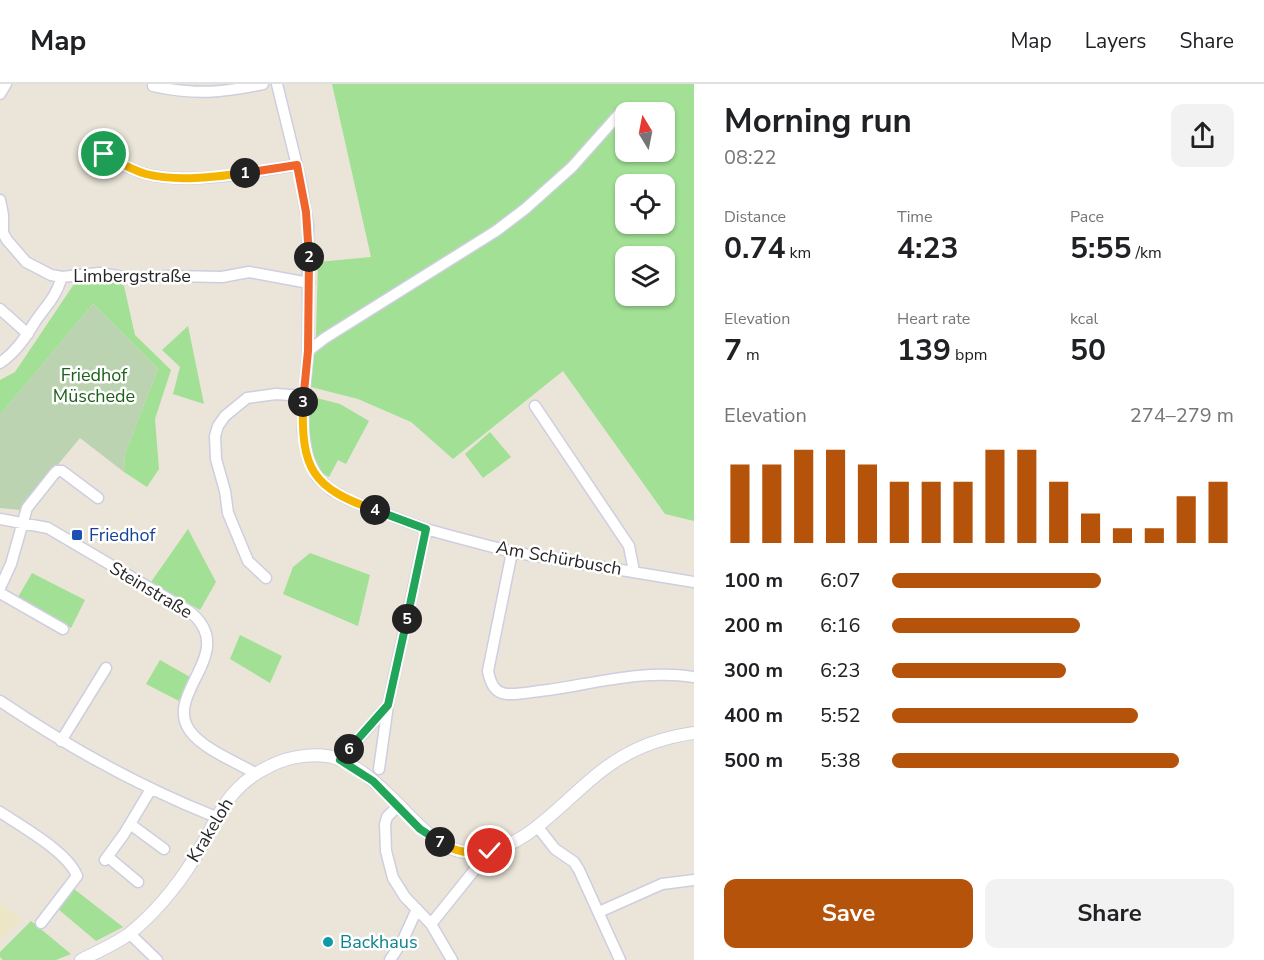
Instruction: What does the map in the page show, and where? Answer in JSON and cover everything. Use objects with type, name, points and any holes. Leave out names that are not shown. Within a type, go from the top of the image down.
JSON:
[{"type":"street","points":[[0,94],[6,84]]},
{"type":"street","points":[[153,86],[212,93],[263,84]]},
{"type":"street","name":"Am Schürbusch","points":[[277,84],[297,165],[308,225],[308,351],[303,432],[305,451],[313,471],[321,482],[336,494],[349,500],[426,529],[512,552],[694,582]]},
{"type":"street","points":[[308,351],[325,338],[496,231],[525,210],[572,167],[615,119]]},
{"type":"street","points":[[96,150],[132,169],[157,176],[221,176],[297,165]]},
{"type":"street","name":"Limbergstraße","points":[[0,200],[3,233],[10,245],[34,267],[51,275],[62,277],[99,273],[130,278],[222,277],[249,272],[309,283]]},
{"type":"street","points":[[0,362],[20,345],[55,296],[62,277]]},
{"type":"street","points":[[0,309],[28,334]]},
{"type":"street","points":[[266,578],[248,561],[228,513],[225,491],[216,459],[215,436],[225,416],[247,398],[276,394],[304,396]]},
{"type":"street","points":[[535,406],[630,546],[634,571]]},
{"type":"street","points":[[63,629],[0,590],[11,564],[22,523],[31,501],[57,471],[62,471],[98,498]]},
{"type":"street","name":"Steinstraße","points":[[0,519],[42,526],[52,530],[189,611],[198,619],[205,633],[207,654],[183,706],[183,718],[195,738],[255,773]]},
{"type":"street","points":[[379,769],[388,705],[426,529]]},
{"type":"street","points":[[512,552],[488,671],[494,687],[499,692],[507,694],[532,692],[644,675],[674,674],[694,677]]},
{"type":"street","points":[[61,741],[106,668]]},
{"type":"street","points":[[0,703],[61,741],[151,789],[216,817]]},
{"type":"street","points":[[340,760],[388,705]]},
{"type":"street","name":"Krakeloh","points":[[81,960],[129,933],[162,902],[195,858],[216,817],[243,782],[272,765],[294,757],[340,760],[373,781],[420,829],[449,848],[476,854],[503,847],[537,825],[612,763],[639,748],[671,736],[694,733]]},
{"type":"street","points":[[138,882],[107,858],[151,789]]},
{"type":"street","points":[[399,805],[387,817],[385,824],[386,851],[393,878],[400,890],[431,924],[452,960]]},
{"type":"street","points":[[0,812],[61,855],[75,870],[77,876],[41,923]]},
{"type":"street","points":[[130,824],[164,849]]},
{"type":"street","points":[[537,825],[555,849],[574,862],[620,960]]},
{"type":"street","points":[[431,924],[476,868],[476,854]]},
{"type":"street","points":[[598,912],[662,884],[694,880]]},
{"type":"street","points":[[390,960],[403,940],[417,909]]},
{"type":"street","points":[[129,933],[158,960]]},
{"type":"shaded area","points":[[0,902],[22,920],[0,940]]},
{"type":"green space","points":[[332,84],[694,84],[694,521],[665,514],[563,371],[453,459],[411,422],[358,399],[311,387],[316,336],[318,262],[371,257]]},
{"type":"green space","points":[[113,279],[124,286],[135,335],[171,370],[155,419],[159,469],[147,487],[124,472],[125,454],[158,369],[93,304],[0,415],[0,380],[15,372],[74,284]]},
{"type":"green space","name":"Friedhof Müschede","points":[[93,304],[158,369],[125,454],[124,472],[80,438],[20,510],[0,508],[0,415]]},
{"type":"green space","points":[[188,326],[204,404],[173,394],[180,367],[162,350]]},
{"type":"green space","points":[[309,396],[340,404],[369,421],[346,464],[338,460],[329,477],[319,469],[311,452]]},
{"type":"green space","points":[[490,432],[511,457],[483,478],[465,454]]},
{"type":"green space","points":[[188,529],[216,582],[200,610],[151,582]]},
{"type":"green space","points":[[310,553],[370,575],[358,626],[283,594],[293,567]]},
{"type":"green space","points":[[32,573],[85,600],[71,628],[18,597]]},
{"type":"green space","points":[[240,635],[282,656],[270,683],[230,659]]},
{"type":"green space","points":[[160,660],[190,677],[179,701],[146,684]]},
{"type":"green space","points":[[74,889],[123,927],[96,941],[58,909]]},
{"type":"green space","points":[[31,921],[71,954],[56,960],[3,960],[0,952]]},
{"type":"place","name":"Friedhof","points":[[77,535]]},
{"type":"place","name":"Backhaus","points":[[328,942]]},
{"type":"route","points":[[104,154],[140,172],[169,177],[221,176],[297,165],[308,225],[308,351],[303,432],[308,458],[317,477],[336,494],[426,529],[388,705],[340,760],[373,781],[420,829],[449,848],[476,854],[490,851]]}]
